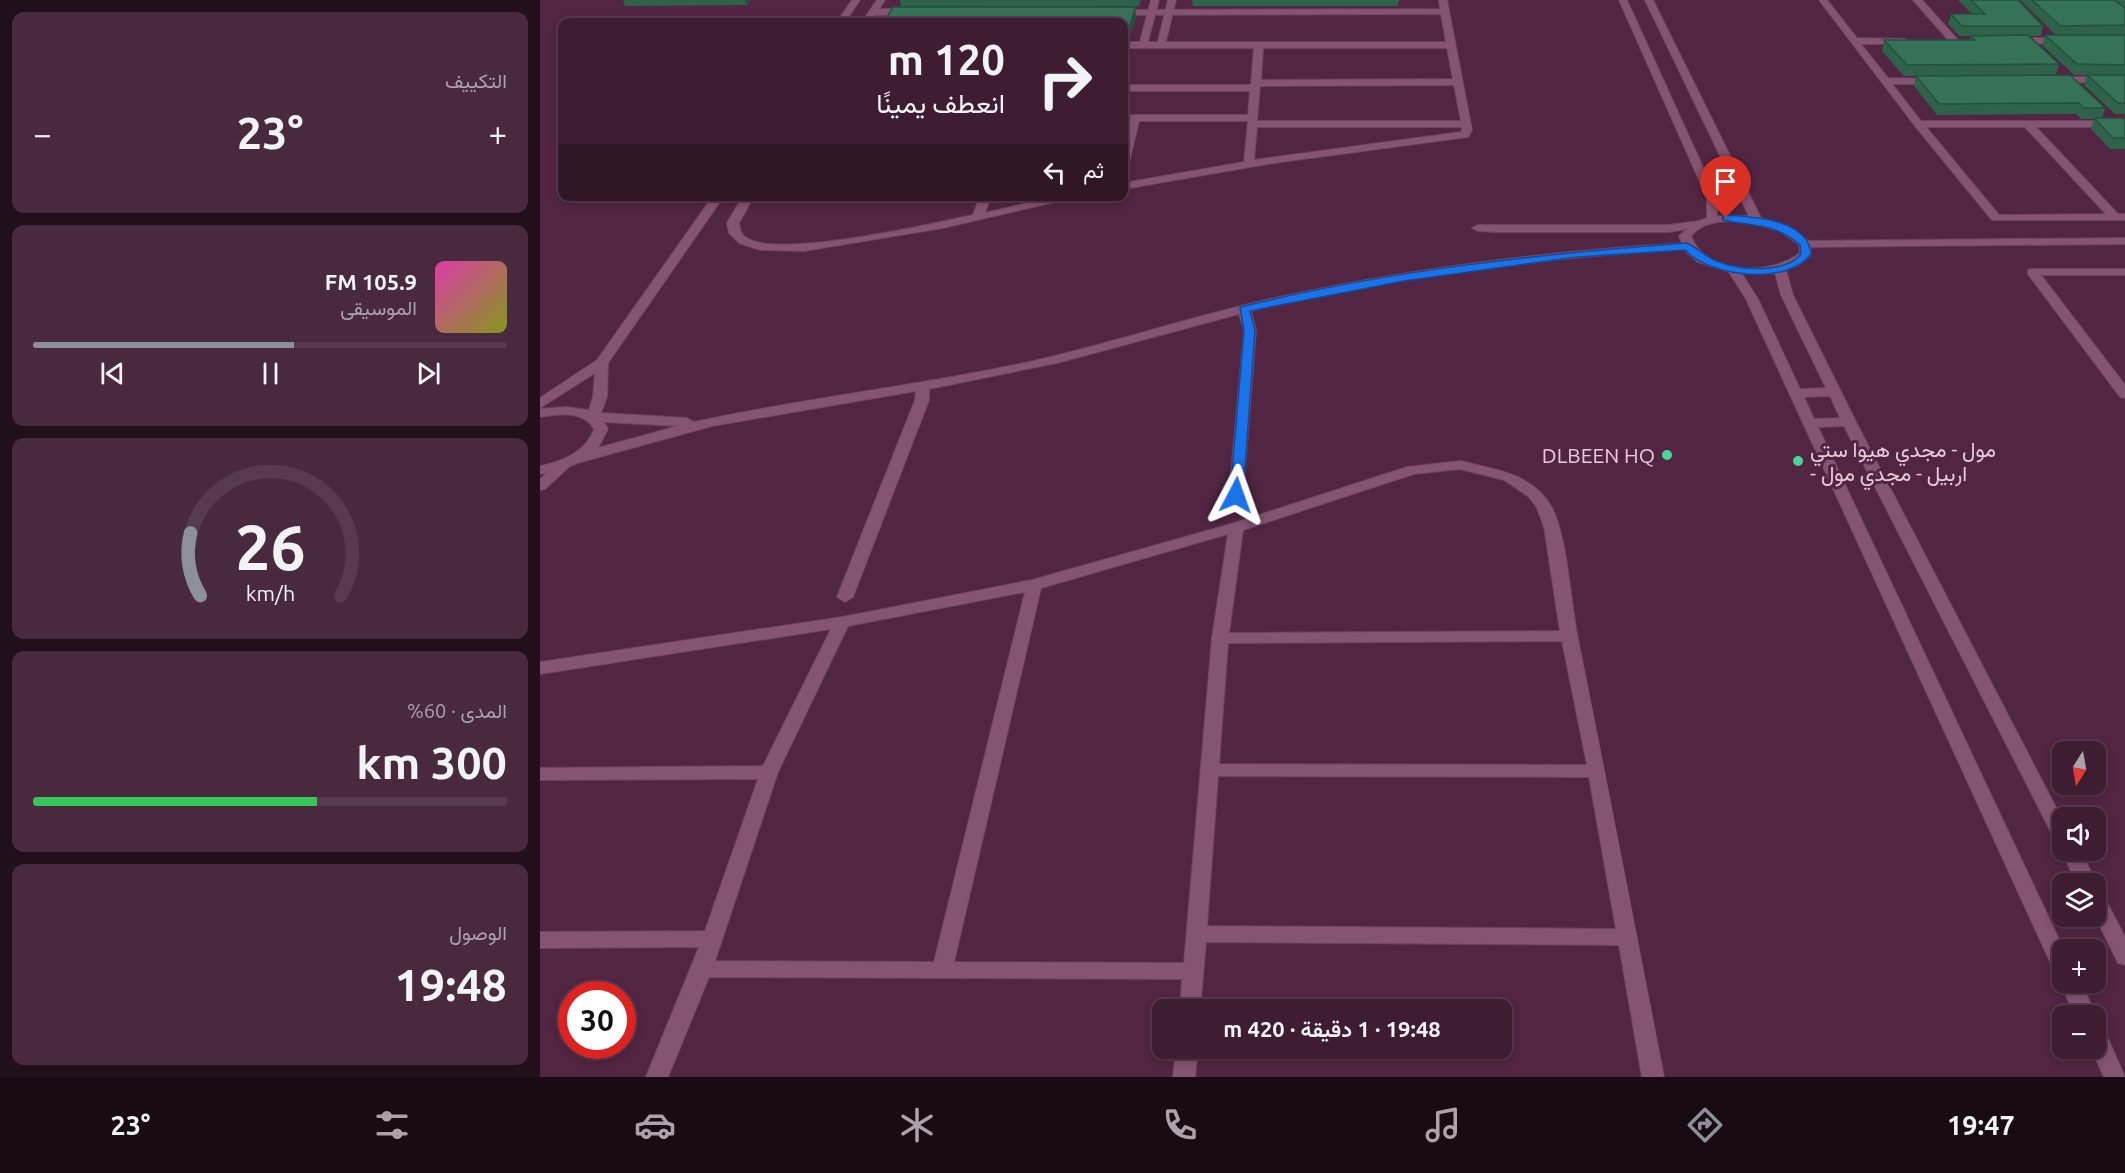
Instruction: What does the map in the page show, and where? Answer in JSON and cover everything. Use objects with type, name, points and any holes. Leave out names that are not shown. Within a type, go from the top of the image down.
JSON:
[{"type":"street","points":[[844,18],[856,0]]},
{"type":"street","points":[[869,18],[881,0]]},
{"type":"street","points":[[1143,45],[1155,0]]},
{"type":"street","points":[[1161,45],[1172,0]]},
{"type":"street","points":[[1128,185],[1249,164],[1455,138],[1466,133],[1443,0]]},
{"type":"street","points":[[1623,0],[1712,198],[1713,220]]},
{"type":"street","points":[[1649,0],[1757,220]]},
{"type":"street","points":[[1823,0],[1918,124],[1995,218],[2120,217]]},
{"type":"street","points":[[1917,0],[1954,41]]},
{"type":"street","points":[[1105,12],[1445,11]]},
{"type":"street","points":[[873,12],[919,12]]},
{"type":"street","points":[[2046,32],[2054,40]]},
{"type":"street","points":[[2008,41],[2078,40]]},
{"type":"street","points":[[1854,41],[1910,41]]},
{"type":"street","points":[[1943,41],[1965,41]]},
{"type":"street","points":[[2030,41],[2038,49]]},
{"type":"street","points":[[1128,45],[1452,45]]},
{"type":"street","points":[[1249,164],[1259,45]]},
{"type":"street","points":[[2062,72],[2075,84]]},
{"type":"street","points":[[2048,80],[2075,84],[2125,80]]},
{"type":"street","points":[[1885,81],[1943,81]]},
{"type":"street","points":[[1128,88],[1459,82]]},
{"type":"street","points":[[2101,110],[2121,124]]},
{"type":"street","points":[[1128,118],[1466,124]]},
{"type":"street","points":[[1128,147],[1135,118]]},
{"type":"street","points":[[1918,124],[2121,124]]},
{"type":"street","points":[[2028,124],[2120,217]]},
{"type":"street","points":[[540,404],[602,363],[715,201]]},
{"type":"street","points":[[746,201],[736,216],[732,228],[743,241],[776,249],[864,239],[1053,201]]},
{"type":"street","points":[[977,218],[984,201]]},
{"type":"street","points":[[1478,228],[1542,231],[1624,228],[1664,231],[1713,220],[1757,220],[1789,230],[1805,244],[2125,241]]},
{"type":"street","points":[[1699,224],[1685,236],[1687,246],[1705,261],[1733,270],[1754,272],[1780,269],[1800,262],[1806,254],[1805,244]]},
{"type":"street","points":[[540,470],[711,422],[923,387],[1098,349],[1244,309],[1404,278],[1485,266],[1577,254],[1687,246]]},
{"type":"street","points":[[1780,269],[1787,295],[1834,392],[2052,817]]},
{"type":"street","points":[[1733,270],[1752,299],[2052,945]]},
{"type":"street","points":[[2125,272],[2032,272],[2125,394]]},
{"type":"street","points":[[1236,495],[1250,330],[1244,309]]},
{"type":"street","points":[[593,417],[600,397],[602,363]]},
{"type":"street","points":[[845,597],[922,400],[923,387]]},
{"type":"street","points":[[1795,393],[1834,392]]},
{"type":"street","points":[[540,413],[571,411],[593,417],[711,422]]},
{"type":"street","points":[[540,486],[586,452],[600,436],[599,423],[593,417]]},
{"type":"street","points":[[1809,423],[1849,422]]},
{"type":"street","points":[[540,668],[842,622],[1034,585],[1236,527],[1412,470],[1460,465],[1487,470],[1522,485],[1534,494],[1544,507],[1551,527],[1569,636],[1597,771],[1653,1077]]},
{"type":"street","points":[[1191,999],[1220,638],[1236,527]]},
{"type":"street","points":[[942,971],[1034,585]]},
{"type":"street","points":[[657,1077],[702,969],[769,772],[842,622]]},
{"type":"street","points":[[1220,638],[1569,636]]},
{"type":"street","points":[[1209,770],[1597,771]]},
{"type":"street","points":[[540,774],[769,772]]},
{"type":"street","points":[[2106,920],[2125,957]]},
{"type":"street","points":[[1196,934],[1627,937]]},
{"type":"street","points":[[540,940],[712,939]]},
{"type":"street","points":[[702,969],[1193,971]]},
{"type":"street","points":[[2106,1058],[2115,1077]]},
{"type":"street","points":[[1184,1077],[1186,1059]]},
{"type":"building","points":[[1971,0],[2018,0],[2043,26],[1962,26],[1951,14],[1985,14]]},
{"type":"building","points":[[2032,0],[2114,0],[2125,8],[2125,25],[2060,26]]},
{"type":"building","points":[[893,7],[1135,7],[1129,30],[1128,18],[886,18]]},
{"type":"building","points":[[2028,35],[2059,64],[1907,65],[1884,40],[1975,40],[1971,36]]},
{"type":"building","points":[[2045,35],[2125,35],[2125,65],[2077,64]]},
{"type":"building","points":[[2070,75],[2105,108],[2084,108],[2079,103],[1939,104],[1916,76]]},
{"type":"building","points":[[2087,75],[2125,75],[2125,103],[2118,103]]},
{"type":"building","points":[[2094,118],[2123,118],[2125,138],[2113,138]]},
{"type":"place","name":"DLBEEN HQ","points":[[1667,455]]},
{"type":"place","name":"مول - مجدي هيوا ستي - اربيل - مجدي مول","points":[[1798,461]]},
{"type":"route","points":[[1236,495],[1250,330],[1244,309],[1404,278],[1577,254],[1687,246],[1705,261],[1733,270],[1754,272],[1789,267],[1800,262],[1806,254],[1805,244],[1789,230],[1757,220],[1726,218]]}]
